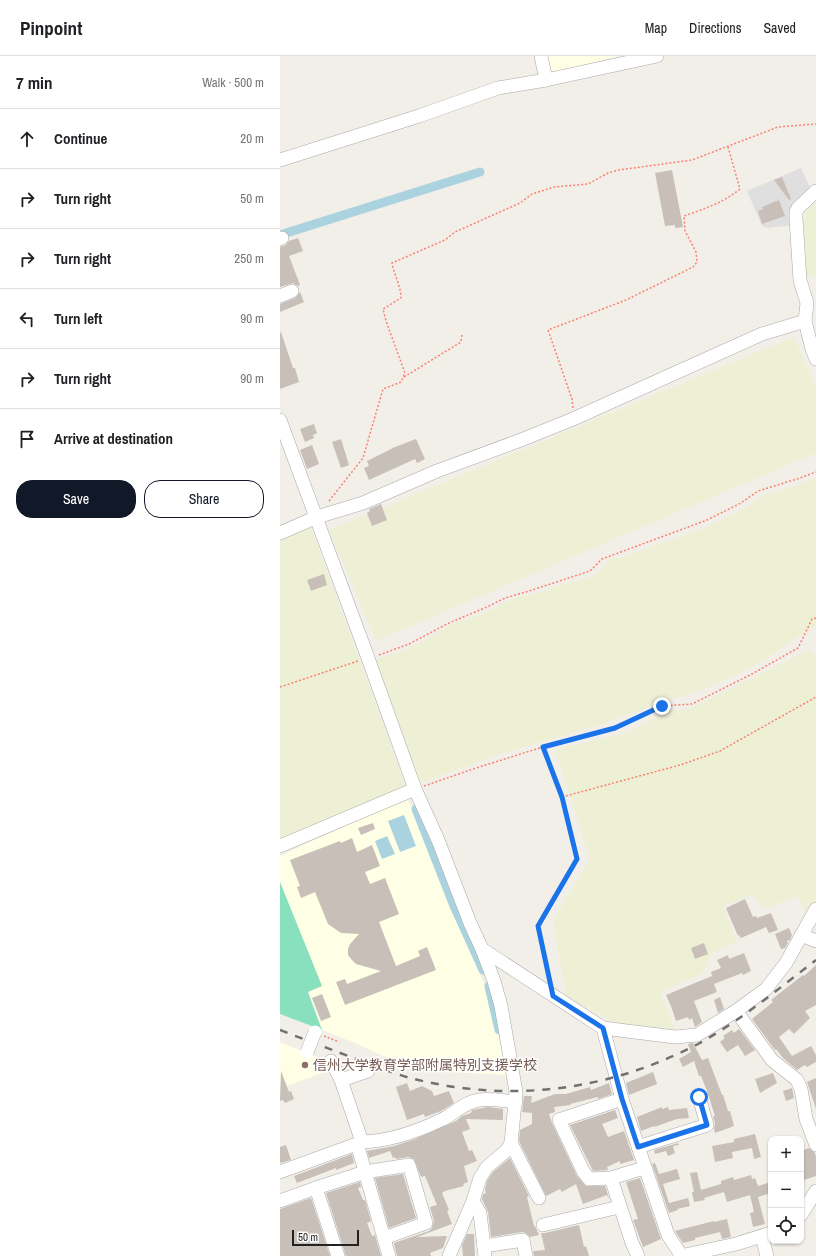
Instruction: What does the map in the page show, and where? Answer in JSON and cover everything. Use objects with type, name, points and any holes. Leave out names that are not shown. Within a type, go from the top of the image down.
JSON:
[{"type":"street","points":[[541,56],[546,80]]},
{"type":"street","points":[[280,160],[419,116],[498,88],[546,80],[657,56]]},
{"type":"street","points":[[816,191],[796,212],[800,280],[806,303],[805,321],[812,350],[816,359]]},
{"type":"street","points":[[280,533],[316,517],[362,503],[437,471],[574,419],[762,334],[805,321]]},
{"type":"street","points":[[280,420],[415,789],[438,840],[482,950],[494,981],[501,1006],[516,1092],[511,1143],[507,1150],[487,1167],[480,1178],[473,1201],[449,1256]]},
{"type":"street","points":[[280,846],[415,789]]},
{"type":"street","points":[[482,950],[603,1028],[675,1037],[697,1035],[736,1011],[766,989],[786,963],[816,909]]},
{"type":"street","points":[[801,935],[816,941]]},
{"type":"street","points":[[736,1011],[772,1060],[797,1080],[801,1088],[806,1119],[816,1145]]},
{"type":"street","points":[[603,1028],[622,1099],[644,1168],[668,1235],[681,1255],[766,1235],[767,1256]]},
{"type":"street","points":[[307,1052],[315,1032]]},
{"type":"street","points":[[331,1061],[341,1080],[362,1142]]},
{"type":"street","points":[[341,1080],[368,1071]]},
{"type":"street","points":[[638,1147],[707,1125],[699,1097]]},
{"type":"street","points":[[622,1099],[558,1120],[583,1171],[589,1179],[611,1178],[644,1168]]},
{"type":"street","points":[[280,1172],[362,1142],[375,1142],[395,1138],[442,1120],[466,1104],[479,1100],[516,1102]]},
{"type":"street","points":[[362,1142],[358,1147],[389,1256]]},
{"type":"street","points":[[511,1143],[539,1198]]},
{"type":"street","points":[[280,1201],[365,1172],[409,1165],[426,1223],[384,1238]]},
{"type":"street","points":[[611,1178],[632,1243],[638,1256]]},
{"type":"street","points":[[316,1188],[338,1256]]},
{"type":"street","points":[[804,1210],[816,1191]]},
{"type":"street","points":[[473,1201],[480,1212],[485,1251],[523,1240],[526,1256]]},
{"type":"street","points":[[543,1225],[620,1206]]},
{"type":"path","points":[[316,517],[363,458],[383,389],[401,382],[405,373],[383,309],[400,298],[401,293],[392,263],[445,240],[455,232],[520,203],[532,194],[554,188],[588,184],[619,170],[692,160],[778,127],[816,124]]},
{"type":"path","points":[[574,419],[572,399],[548,330],[626,300],[693,267],[696,262],[696,252],[685,231],[684,216],[712,206],[730,197],[740,189],[728,147]]},
{"type":"path","points":[[403,378],[461,342],[462,334]]},
{"type":"path","points":[[280,687],[408,644],[448,623],[506,598],[590,571],[602,560],[706,520],[741,503],[758,491],[816,472]]},
{"type":"path","points":[[415,789],[543,747],[615,728],[662,706],[692,704],[750,675],[798,648],[812,619],[816,618]]},
{"type":"path","points":[[562,797],[680,765],[720,751],[816,696]]},
{"type":"path","points":[[543,747],[562,797],[577,859],[538,926],[553,996]]},
{"type":"path","points":[[315,1032],[339,1042]]},
{"type":"shaded area","points":[[546,56],[619,56],[556,72],[549,69]]},
{"type":"shaded area","points":[[801,168],[812,192],[793,225],[768,228],[762,226],[747,191]]},
{"type":"shaded area","points":[[816,202],[816,276],[807,279],[803,219],[809,208]]},
{"type":"shaded area","points":[[794,337],[816,387],[816,453],[376,641],[329,530]]},
{"type":"shaded area","points":[[816,477],[816,625],[766,659],[731,678],[688,695],[670,699],[606,723],[501,754],[415,785],[374,662],[377,659],[420,643],[454,623],[489,611],[517,597],[538,593],[563,584],[591,577],[601,570],[611,558],[620,558],[701,529],[744,509],[764,494],[784,490]]},
{"type":"shaded area","points":[[310,525],[406,787],[280,846],[280,537]]},
{"type":"shaded area","points":[[810,649],[816,660],[816,905],[808,918],[797,896],[767,908],[760,904],[752,895],[723,906],[737,942],[712,953],[702,974],[660,992],[676,1033],[618,1025],[566,995],[553,921],[590,859],[555,749],[627,733],[671,710],[690,709]]},
{"type":"shaded area","points":[[408,800],[483,981],[508,1075],[450,1072],[383,1056],[353,1042],[280,1014],[280,856],[399,801]]},
{"type":"shaded area","name":"信州大学教育学部附属特別支援学校","points":[[280,1042],[329,1062],[332,1069],[280,1089]]},
{"type":"green space","points":[[280,882],[322,986],[308,992],[322,1030],[280,1014]]},
{"type":"water","points":[[404,815],[416,846],[400,852],[388,821]]},
{"type":"water","points":[[387,836],[395,854],[382,859],[375,841]]},
{"type":"building","points":[[672,170],[683,227],[675,228],[675,225],[665,226],[655,173]]},
{"type":"building","points":[[782,177],[791,199],[789,200],[774,180]]},
{"type":"building","points":[[779,200],[785,216],[762,224],[758,211],[763,209],[762,207]]},
{"type":"building","points":[[298,238],[303,251],[289,256],[300,285],[298,286],[293,283],[280,287],[280,247],[286,245],[289,241]]},
{"type":"building","points":[[300,292],[304,302],[280,312],[280,304],[295,298]]},
{"type":"building","points":[[281,332],[299,382],[280,389],[280,333]]},
{"type":"building","points":[[314,424],[317,433],[313,435],[314,438],[305,442],[300,429]]},
{"type":"building","points":[[341,439],[349,465],[341,468],[332,442]]},
{"type":"building","points":[[416,439],[425,459],[417,463],[415,459],[369,480],[364,468],[369,466],[367,461],[395,447]]},
{"type":"building","points":[[312,445],[319,464],[307,469],[300,450]]},
{"type":"building","points":[[381,504],[387,520],[372,526],[367,513],[370,511],[369,509]]},
{"type":"building","points":[[324,574],[327,585],[311,591],[307,580]]},
{"type":"building","points":[[373,823],[375,829],[361,835],[358,828]]},
{"type":"building","points":[[352,838],[357,852],[372,845],[380,866],[365,872],[370,884],[385,878],[399,914],[379,922],[396,966],[420,956],[418,951],[427,947],[436,970],[345,1005],[336,982],[345,979],[347,984],[381,971],[356,964],[352,960],[348,955],[348,949],[350,944],[359,934],[341,933],[328,924],[315,892],[301,898],[297,887],[300,886],[290,860]]},
{"type":"building","points":[[745,899],[753,917],[756,916],[757,918],[771,913],[778,930],[769,933],[766,927],[741,938],[739,935],[738,936],[726,908]]},
{"type":"building","points":[[789,928],[792,935],[790,940],[787,941],[788,943],[785,948],[781,949],[775,934]]},
{"type":"building","points":[[704,943],[708,954],[695,959],[691,948]]},
{"type":"building","points":[[744,953],[751,971],[714,984],[717,992],[694,1001],[702,1022],[695,1027],[692,1018],[689,1020],[688,1017],[676,1021],[666,995],[712,976],[711,972],[721,968],[717,960],[728,955],[729,959]]},
{"type":"building","points":[[816,965],[816,1005],[805,1011],[810,1018],[794,1034],[789,1029],[779,1037],[792,1056],[811,1046],[816,1055],[816,1062],[807,1067],[805,1065],[797,1070],[783,1058],[776,1049],[775,1050],[752,1019],[773,1002],[771,1000],[803,975],[804,976]]},
{"type":"building","points":[[322,994],[331,1017],[321,1021],[312,998]]},
{"type":"building","points":[[720,997],[724,1009],[718,1013],[714,1000]]},
{"type":"building","points":[[739,1029],[755,1050],[745,1056],[738,1045],[727,1052],[720,1042],[725,1038],[723,1036],[732,1030],[734,1033]]},
{"type":"building","points":[[693,1043],[702,1060],[708,1058],[728,1111],[730,1111],[734,1126],[715,1133],[713,1116],[715,1116],[707,1091],[701,1076],[699,1076],[694,1061],[683,1067],[679,1059],[691,1052],[688,1044]]},
{"type":"building","points":[[281,1071],[289,1092],[291,1091],[294,1099],[285,1103],[283,1100],[280,1101]]},
{"type":"building","points":[[653,1072],[657,1084],[629,1095],[626,1083]]},
{"type":"building","points":[[773,1073],[777,1083],[760,1093],[755,1079]]},
{"type":"building","points":[[816,1078],[816,1109],[807,1082]]},
{"type":"building","points":[[407,1083],[410,1091],[422,1086],[432,1091],[434,1096],[449,1091],[454,1103],[441,1111],[425,1117],[424,1114],[407,1120],[396,1087]]},
{"type":"building","points":[[609,1083],[612,1094],[598,1099],[598,1097],[570,1104],[571,1105],[554,1107],[555,1112],[549,1114],[577,1176],[586,1186],[605,1186],[610,1201],[607,1195],[583,1204],[576,1184],[562,1192],[560,1189],[546,1196],[519,1141],[520,1130],[532,1124],[532,1113],[522,1112],[524,1096],[532,1096],[531,1103],[555,1094],[566,1094],[590,1087],[591,1090]]},
{"type":"building","points":[[792,1088],[794,1098],[786,1101],[783,1091]]},
{"type":"building","points":[[488,1107],[503,1109],[503,1120],[466,1119],[470,1129],[462,1132],[469,1151],[472,1150],[477,1161],[464,1166],[468,1182],[463,1184],[464,1186],[442,1193],[449,1210],[447,1211],[452,1224],[417,1237],[447,1236],[443,1248],[430,1253],[431,1256],[397,1256],[394,1243],[429,1231],[432,1228],[434,1221],[430,1207],[437,1205],[425,1176],[421,1177],[414,1159],[408,1157],[393,1158],[390,1151],[369,1158],[367,1151],[394,1146],[415,1139],[456,1121],[462,1116],[471,1113],[472,1110]]},
{"type":"building","points":[[662,1107],[662,1109],[668,1107],[669,1110],[687,1108],[689,1118],[677,1119],[641,1131],[637,1117]]},
{"type":"building","points":[[615,1110],[618,1118],[602,1124],[608,1137],[624,1131],[634,1160],[620,1164],[620,1161],[607,1167],[608,1170],[593,1171],[570,1125]]},
{"type":"building","points":[[755,1134],[761,1157],[754,1159],[752,1148],[732,1152],[733,1158],[715,1162],[712,1146],[734,1142],[734,1139]]},
{"type":"building","points":[[678,1143],[679,1145],[673,1146],[675,1153],[668,1156],[666,1151],[655,1154],[654,1150]]},
{"type":"building","points":[[286,1145],[291,1160],[280,1163],[280,1147]]},
{"type":"building","points":[[809,1148],[815,1153],[816,1176],[804,1180],[804,1165],[804,1150]]},
{"type":"building","points":[[352,1154],[354,1163],[336,1170],[336,1168],[297,1183],[294,1176]]},
{"type":"building","points":[[510,1158],[529,1196],[527,1197],[534,1226],[539,1235],[530,1237],[526,1233],[522,1232],[491,1237],[488,1212],[482,1199],[483,1194],[486,1193],[485,1190],[487,1181],[493,1172]]},
{"type":"building","points":[[655,1163],[659,1174],[677,1169],[680,1179],[663,1184],[669,1203],[688,1198],[690,1206],[677,1209],[678,1210],[669,1213],[652,1164]]},
{"type":"building","points":[[697,1172],[701,1190],[721,1184],[721,1181],[733,1177],[734,1180],[751,1175],[752,1179],[755,1178],[758,1186],[768,1183],[768,1194],[758,1197],[765,1224],[753,1227],[750,1213],[754,1212],[750,1195],[727,1202],[724,1192],[704,1198],[705,1200],[694,1202],[692,1192],[694,1192],[690,1173]]},
{"type":"building","points":[[403,1174],[416,1218],[389,1228],[375,1178]]},
{"type":"building","points":[[640,1178],[661,1239],[643,1247],[633,1220],[638,1219],[626,1182]]},
{"type":"building","points":[[360,1182],[361,1187],[358,1188],[363,1200],[365,1200],[371,1221],[367,1223],[372,1236],[375,1235],[381,1256],[346,1256],[326,1193]]},
{"type":"building","points":[[311,1198],[330,1256],[280,1256],[280,1209]]},
{"type":"building","points":[[727,1219],[731,1237],[722,1239],[720,1232],[695,1238],[695,1240],[683,1243],[675,1231],[714,1221]]},
{"type":"building","points":[[579,1225],[584,1247],[586,1246],[589,1256],[534,1256],[533,1251],[545,1250],[541,1233]]},
{"type":"building","points":[[467,1234],[474,1234],[475,1256],[463,1256],[462,1245]]},
{"type":"waterway","points":[[280,235],[480,172]]},
{"type":"waterway","points":[[416,809],[454,906],[483,970]]},
{"type":"waterway","points":[[489,986],[499,1030]]},
{"type":"railway","points":[[280,1030],[414,1079],[451,1086],[487,1090],[523,1091],[559,1088],[594,1082],[629,1073],[664,1060],[698,1044],[744,1015],[816,960]]},
{"type":"place","name":"信州大学教育学部附属特別支援学校","points":[[305,1065]]},
{"type":"route","points":[[662,706],[615,728],[543,747],[562,797],[577,859],[538,926],[553,996],[603,1028],[622,1099],[638,1147],[707,1125],[699,1097]]}]
